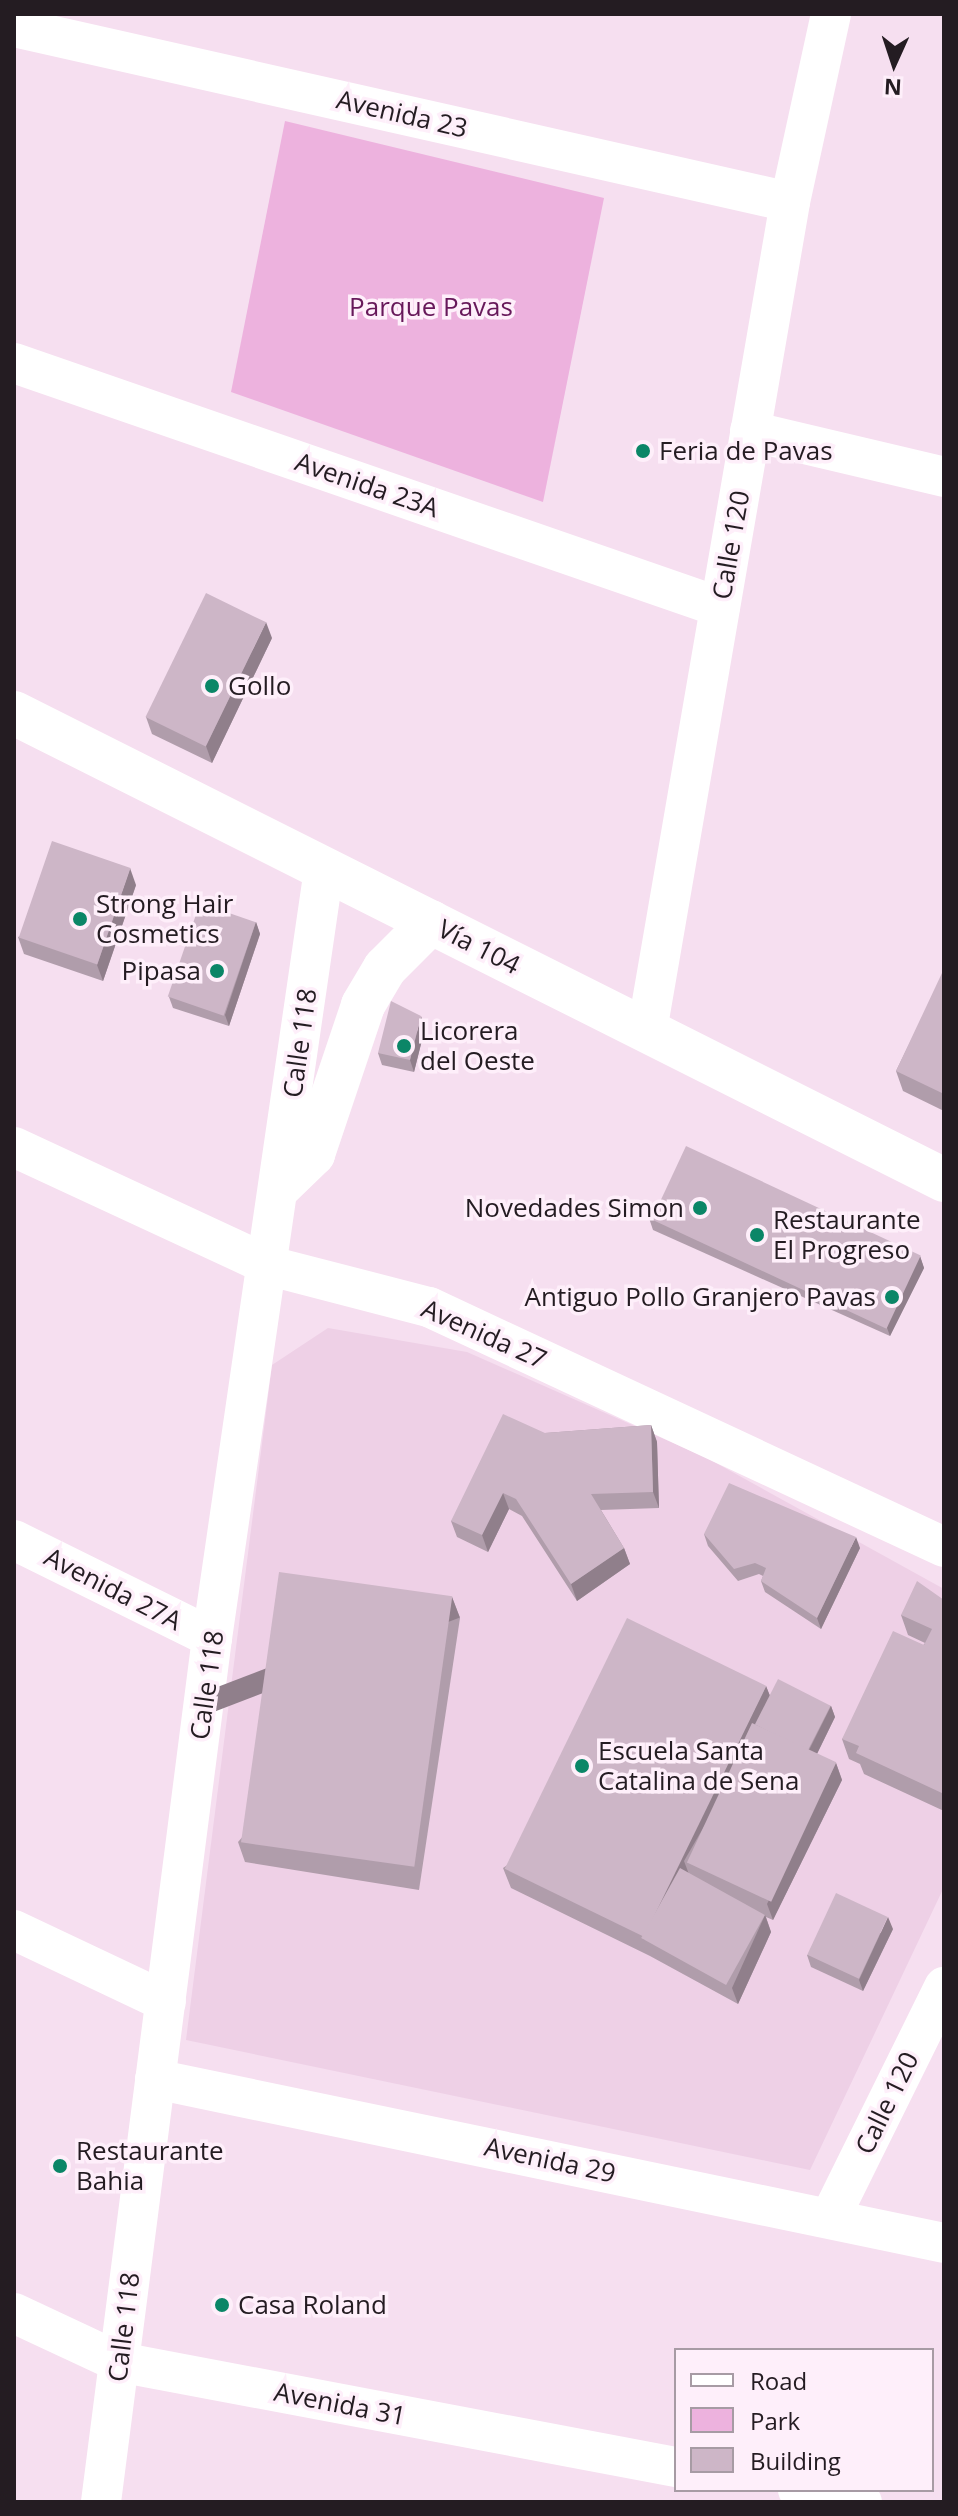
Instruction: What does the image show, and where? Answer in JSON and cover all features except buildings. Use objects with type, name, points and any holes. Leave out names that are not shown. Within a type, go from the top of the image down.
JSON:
[{"type":"main road","name":"Vía 104","points":[[14,713],[944,1180]]},
{"type":"main road","points":[[281,1185],[313,1154],[363,1005],[385,968],[431,922]]},
{"type":"street","name":"Calle 120","points":[[647,1031],[790,202],[831,14]]},
{"type":"street","name":"Avenida 23","points":[[14,27],[790,202]]},
{"type":"street","name":"Avenida 23A","points":[[14,363],[720,607]]},
{"type":"street","points":[[750,431],[944,477]]},
{"type":"street","name":"Calle 118","points":[[101,2502],[212,1638],[270,1266],[324,869]]},
{"type":"street","name":"Avenida 27","points":[[14,1147],[270,1266],[429,1307],[944,1547]]},
{"type":"street","name":"Avenida 27A","points":[[14,1540],[212,1638]]},
{"type":"street","points":[[14,1930],[166,2002]]},
{"type":"street","name":"Calle 120","points":[[830,2218],[944,1987]]},
{"type":"street","name":"Avenida 29","points":[[155,2079],[944,2243]]},
{"type":"street","name":"Avenida 31","points":[[14,2313],[119,2362],[674,2467]]},
{"type":"street","points":[[809,2492],[862,2502]]},
{"type":"shaded area","name":"Escuela Santa Catalina de Sena","points":[[328,1328],[467,1352],[707,1458],[944,1589],[944,1887],[810,2170],[186,2040],[272,1365]]},
{"type":"green space","name":"Parque Pavas","points":[[285,121],[604,198],[543,502],[231,392]]},
{"type":"place","name":"Feria de Pavas","points":[[643,451]]},
{"type":"place","name":"Gollo","points":[[212,686]]},
{"type":"place","name":"Strong Hair Cosmetics","points":[[80,919]]},
{"type":"place","name":"Pipasa","points":[[217,971]]},
{"type":"place","name":"Licorera del Oeste","points":[[404,1046]]},
{"type":"place","name":"Novedades Simon","points":[[700,1208]]},
{"type":"place","name":"Restaurante El Progreso","points":[[757,1235]]},
{"type":"place","name":"Antiguo Pollo Granjero Pavas","points":[[892,1297]]},
{"type":"place","name":"Escuela Santa Catalina de Sena","points":[[582,1766]]},
{"type":"place","name":"Restaurante Bahia","points":[[60,2166]]},
{"type":"place","name":"Casa Roland","points":[[222,2305]]}]
